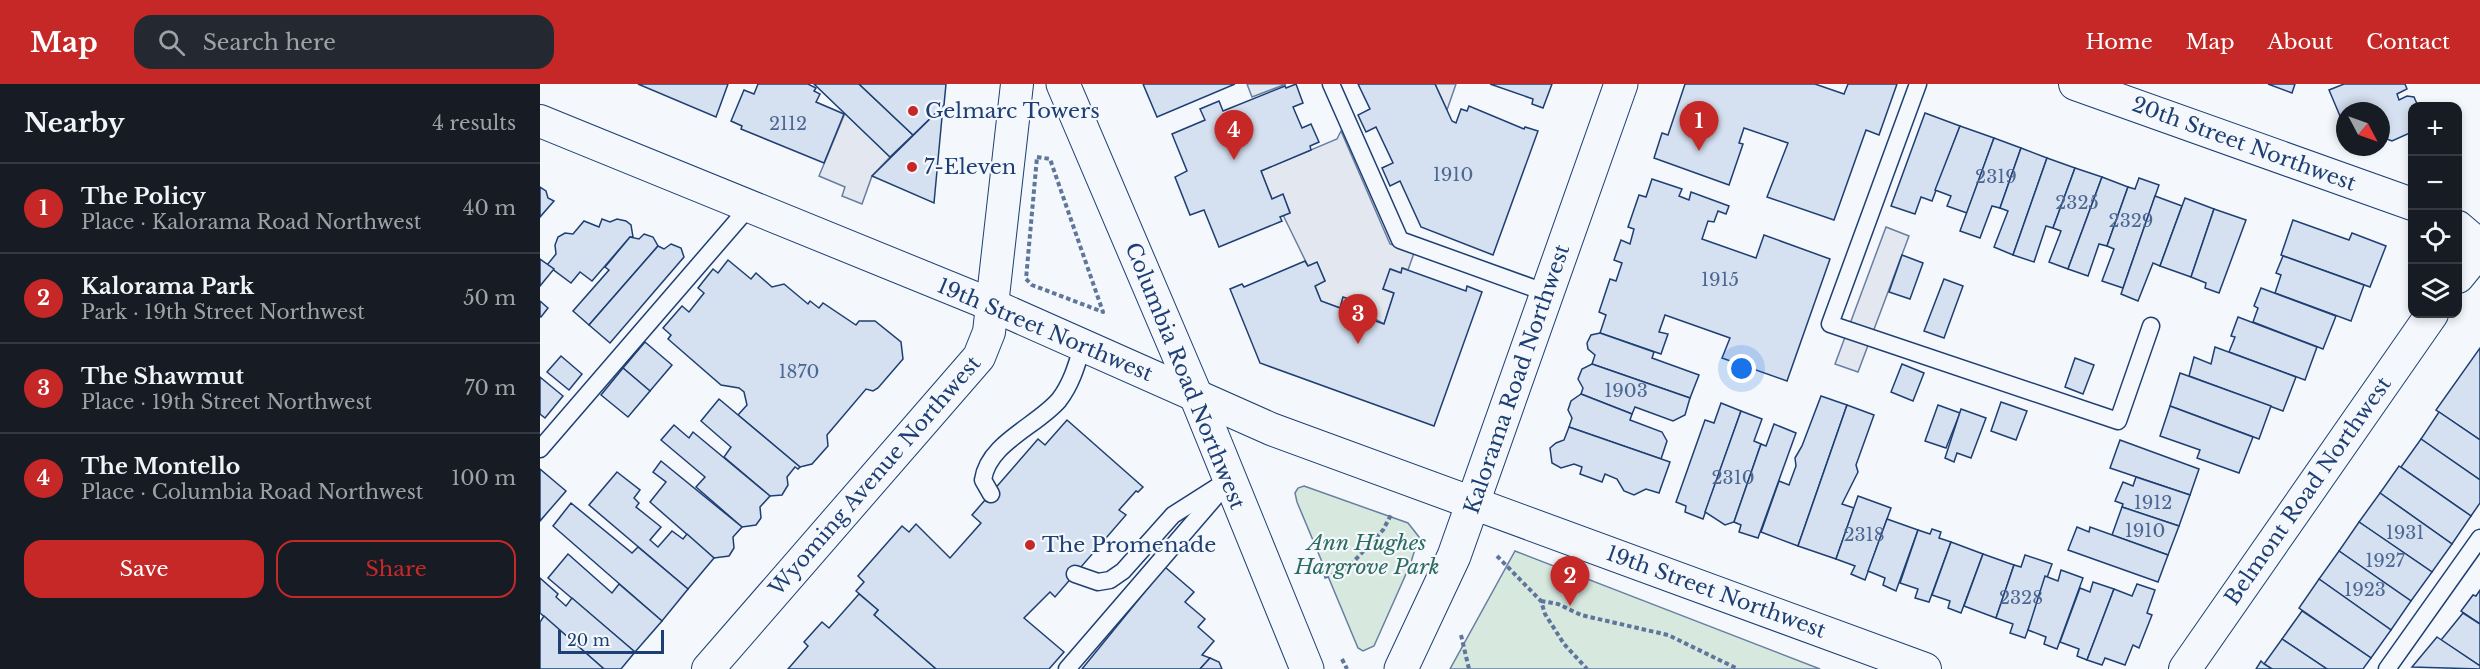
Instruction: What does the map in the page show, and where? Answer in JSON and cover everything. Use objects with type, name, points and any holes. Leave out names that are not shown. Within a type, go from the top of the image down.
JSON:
[{"type":"main road","name":"Columbia Road Northwest","points":[[1063,84],[1196,396],[1228,481],[1307,669]]},
{"type":"main road","name":"Kalorama Road Northwest","points":[[1401,669],[1440,588],[1473,503],[1621,84]]},
{"type":"street","name":"Wyoming Avenue Northwest","points":[[708,669],[971,369],[989,332],[1017,84]]},
{"type":"street","name":"20th Street Northwest","points":[[2075,84],[2408,203]]},
{"type":"street","name":"19th Street Northwest","points":[[540,121],[992,305],[1271,429],[1925,669]]},
{"type":"street","points":[[2462,232],[2480,248],[2462,271]]},
{"type":"street","name":"Belmont Road Northwest","points":[[2185,669],[2429,318]]},
{"type":"lane","points":[[1331,84],[1400,240],[1547,293]]},
{"type":"lane","points":[[1918,84],[1830,324],[2118,421],[2151,326]]},
{"type":"lane","points":[[540,450],[749,207]]},
{"type":"lane","points":[[991,494],[983,480],[989,461],[1056,402],[1065,391],[1083,344]]},
{"type":"lane","points":[[1075,574],[1098,582],[1110,580],[1123,571],[1173,515],[1228,481]]},
{"type":"lane","points":[[1067,669],[1228,481]]},
{"type":"lane","points":[[2387,669],[2480,538]]},
{"type":"path","points":[[1036,157],[1050,159],[1103,312]]},
{"type":"path","points":[[1324,577],[1344,572],[1383,530],[1392,513]]},
{"type":"path","points":[[1497,556],[1541,601],[1545,614],[1564,644],[1587,669]]},
{"type":"path","points":[[1541,601],[1558,604],[1581,615],[1668,635],[1738,669]]},
{"type":"path","points":[[1461,635],[1469,669]]},
{"type":"green space","name":"Ann Hughes Hargrove Park","points":[[1304,486],[1408,523],[1419,537],[1410,565],[1374,646],[1363,651],[1358,648],[1297,502],[1295,493],[1298,488]]},
{"type":"green space","points":[[1515,551],[1820,669],[1450,669]]},
{"type":"shaded area","points":[[1247,84],[1286,84],[1252,97]]},
{"type":"shaded area","points":[[1435,84],[1456,84],[1447,110]]},
{"type":"shaded area","points":[[845,113],[890,157],[872,176],[862,204],[842,196],[845,187],[819,176]]},
{"type":"shaded area","points":[[1341,131],[1390,244],[1414,253],[1408,270],[1403,268],[1401,273],[1391,269],[1383,289],[1394,293],[1384,324],[1364,313],[1366,305],[1343,298],[1340,308],[1321,301],[1315,286],[1325,281],[1317,263],[1308,266],[1283,215],[1290,212],[1283,195],[1272,199],[1261,171],[1337,139]]},
{"type":"shaded area","points":[[1886,227],[1909,236],[1858,372],[1835,364]]},
{"type":"building","points":[[638,84],[728,84],[716,117]]},
{"type":"building","points":[[758,84],[808,84],[816,88],[814,91],[820,94],[816,102],[844,114],[824,163],[741,129],[742,126],[731,121],[744,90],[754,94]]},
{"type":"building","points":[[814,84],[859,84],[913,135],[890,157]]},
{"type":"building","name":"Gelmarc Towers","points":[[859,84],[946,84],[944,105],[913,135]]},
{"type":"building","points":[[1143,84],[1235,84],[1157,117]]},
{"type":"building","points":[[1296,84],[1303,103],[1293,107],[1302,128],[1311,124],[1319,142],[1310,146],[1311,150],[1261,171],[1272,199],[1283,194],[1290,213],[1280,217],[1282,221],[1219,247],[1204,210],[1190,215],[1175,177],[1187,171],[1172,134],[1205,120],[1200,109],[1219,101],[1223,111],[1285,86],[1286,88]]},
{"type":"building","points":[[1358,84],[1435,84],[1452,121],[1456,123],[1461,109],[1467,111],[1469,106],[1524,129],[1525,127],[1538,131],[1493,255],[1421,227],[1400,181],[1390,186],[1382,168],[1393,163],[1376,127],[1366,132],[1358,115],[1370,109]]},
{"type":"building","points":[[1490,84],[1552,84],[1543,108],[1532,104],[1533,99]]},
{"type":"building","points":[[1685,84],[1815,84],[1844,94],[1848,84],[1897,84],[1879,135],[1866,130],[1834,220],[1767,197],[1788,143],[1744,128],[1739,143],[1743,144],[1729,185],[1654,158],[1662,133],[1668,135]]},
{"type":"building","points":[[2268,84],[2295,84],[2292,93]]},
{"type":"building","points":[[2344,84],[2405,84],[2407,89],[2397,94],[2399,100],[2407,96],[2414,97],[2416,102],[2408,102],[2408,134],[2390,140],[2390,102],[2336,102],[2336,107],[2329,90]]},
{"type":"building","points":[[1925,113],[1960,126],[1932,201],[1921,197],[1915,214],[1891,206]]},
{"type":"building","points":[[933,116],[942,117],[934,203],[872,176]]},
{"type":"building","points":[[1960,126],[1994,138],[1967,213],[1947,206],[1951,196],[1935,190]]},
{"type":"building","points":[[1994,138],[2021,148],[2000,208],[1992,206],[1980,238],[1960,231]]},
{"type":"building","points":[[2021,148],[2047,158],[2013,255],[1994,247],[2008,211],[2000,208]]},
{"type":"building","points":[[2047,158],[2075,168],[2053,228],[2046,226],[2034,262],[2013,255]]},
{"type":"building","points":[[2075,168],[2102,177],[2068,269],[2049,262],[2061,231],[2053,228]]},
{"type":"building","points":[[2102,177],[2128,187],[2107,246],[2099,244],[2088,276],[2068,269]]},
{"type":"building","points":[[2139,178],[2159,185],[2123,288],[2102,281],[2114,249],[2107,246],[2128,187],[2135,189]]},
{"type":"building","points":[[1652,179],[1682,189],[1679,196],[1689,200],[1691,192],[1729,206],[1726,214],[1718,211],[1714,222],[1708,221],[1702,239],[1756,258],[1764,235],[1830,259],[1787,381],[1722,358],[1730,338],[1665,315],[1659,332],[1668,334],[1661,354],[1600,333],[1606,315],[1599,312],[1610,279],[1616,281],[1622,263],[1614,260],[1621,240],[1630,244],[1634,229],[1628,227],[1639,195],[1646,197]]},
{"type":"building","points":[[540,187],[546,191],[548,198],[554,201],[540,217]]},
{"type":"building","points":[[2155,196],[2182,206],[2160,266],[2153,263],[2138,301],[2121,294]]},
{"type":"building","points":[[2185,198],[2214,209],[2191,277],[2160,266]]},
{"type":"building","points":[[2214,209],[2246,220],[2219,293],[2205,288],[2206,283],[2191,277]]},
{"type":"building","points":[[602,219],[610,222],[617,219],[626,221],[631,225],[633,237],[630,237],[592,281],[580,272],[571,283],[547,265],[556,254],[555,245],[558,237],[565,233],[573,234],[584,221],[599,227]]},
{"type":"building","points":[[2293,220],[2349,240],[2352,233],[2386,246],[2370,287],[2281,255]]},
{"type":"building","points":[[644,234],[653,237],[658,246],[589,325],[573,311],[609,270],[605,267],[630,237],[639,239]]},
{"type":"building","points":[[671,244],[681,248],[684,257],[610,343],[589,325],[658,246],[664,249]]},
{"type":"building","points":[[1902,255],[1923,263],[1910,299],[1889,292]]},
{"type":"building","points":[[2283,256],[2364,285],[2351,321],[2275,293],[2281,275],[2276,273]]},
{"type":"building","points":[[540,259],[554,269],[540,286]]},
{"type":"building","points":[[728,260],[751,279],[756,273],[772,287],[784,284],[808,304],[810,301],[819,308],[823,303],[856,325],[859,321],[875,321],[901,342],[903,359],[878,388],[873,391],[866,389],[827,435],[828,446],[812,464],[800,467],[738,415],[747,405],[744,392],[739,388],[721,385],[668,339],[671,335],[663,328],[682,306],[689,312],[704,293],[698,288],[713,269],[718,273]]},
{"type":"building","points":[[1305,261],[1308,266],[1317,262],[1325,281],[1315,286],[1321,301],[1340,308],[1343,297],[1366,305],[1364,313],[1372,315],[1370,319],[1384,324],[1394,293],[1383,289],[1390,269],[1401,273],[1402,268],[1466,291],[1467,286],[1482,292],[1434,426],[1260,363],[1230,289],[1242,284],[1244,287]]},
{"type":"building","points":[[1944,279],[1963,286],[1944,338],[1924,331]]},
{"type":"building","points":[[2261,288],[2336,316],[2323,349],[2253,322],[2258,308],[2254,306]]},
{"type":"building","points":[[540,301],[548,308],[541,317],[540,317]]},
{"type":"building","points":[[2238,317],[2317,347],[2305,380],[2229,352],[2235,337],[2231,336]]},
{"type":"building","points":[[1600,333],[1654,352],[1652,358],[1699,375],[1690,398],[1592,364],[1595,355],[1588,349],[1587,343],[1591,335]]},
{"type":"building","points":[[645,342],[672,365],[650,391],[623,368]]},
{"type":"building","points":[[2215,347],[2296,377],[2283,411],[2189,376],[2194,357],[2211,364]]},
{"type":"building","points":[[2480,348],[2480,440],[2436,410]]},
{"type":"building","points":[[561,356],[582,374],[569,390],[547,372]]},
{"type":"building","points":[[2075,358],[2094,365],[2083,394],[2065,387]]},
{"type":"building","points":[[1592,364],[1690,398],[1685,415],[1673,421],[1635,407],[1632,414],[1581,394],[1583,388],[1578,379],[1582,369]]},
{"type":"building","points":[[1902,364],[1924,373],[1913,401],[1891,392]]},
{"type":"building","points":[[623,368],[650,391],[628,417],[601,395]]},
{"type":"building","points":[[2180,373],[2271,406],[2259,439],[2170,406]]},
{"type":"building","points":[[540,377],[563,396],[545,418],[540,414]]},
{"type":"building","points":[[1581,394],[1632,414],[1630,420],[1662,432],[1667,441],[1661,459],[1569,427],[1572,418],[1568,410],[1571,401]]},
{"type":"building","points":[[1821,396],[1847,405],[1798,546],[1761,532],[1779,481],[1789,485],[1796,466],[1795,458],[1802,446]]},
{"type":"building","points":[[719,399],[800,467],[798,469],[795,467],[787,477],[788,485],[782,495],[770,496],[724,457],[731,447],[701,421]]},
{"type":"building","points":[[2001,402],[2027,411],[2016,440],[1991,431]]},
{"type":"building","points":[[1721,403],[1741,411],[1703,519],[1685,512],[1686,506],[1676,502],[1705,420],[1714,423]]},
{"type":"building","points":[[1847,405],[1874,415],[1856,465],[1858,472],[1842,504],[1854,508],[1836,559],[1798,546]]},
{"type":"building","points":[[1938,405],[1960,413],[1946,448],[1925,441]]},
{"type":"building","points":[[2170,406],[2253,437],[2239,473],[2197,458],[2200,450],[2160,436]]},
{"type":"building","points":[[1961,409],[1986,418],[1971,458],[1957,453],[1954,462],[1945,458]]},
{"type":"building","points":[[1741,411],[1762,419],[1754,441],[1761,444],[1734,522],[1725,525],[1705,512]]},
{"type":"building","points":[[2439,412],[2480,440],[2480,480],[2421,439]]},
{"type":"building","name":"The Promenade","points":[[1067,420],[1143,487],[1138,492],[1136,491],[1119,510],[1126,515],[1055,597],[1050,592],[1024,618],[1064,652],[1049,669],[936,669],[874,615],[878,610],[856,591],[864,582],[858,576],[902,526],[909,532],[916,524],[950,558],[981,523],[972,515],[1038,439],[1045,445]]},
{"type":"building","points":[[1774,424],[1796,433],[1758,538],[1739,532],[1741,525],[1734,522],[1761,444],[1766,446]]},
{"type":"building","points":[[674,425],[689,438],[693,432],[770,496],[760,507],[761,518],[756,525],[742,527],[696,487],[705,477],[661,440]]},
{"type":"building","points":[[1569,427],[1670,462],[1659,493],[1646,489],[1634,495],[1624,491],[1617,479],[1605,474],[1602,482],[1580,474],[1582,467],[1574,464],[1561,468],[1552,463],[1550,448],[1564,440]]},
{"type":"building","points":[[2421,439],[2480,480],[2480,503],[2471,516],[2401,467]]},
{"type":"building","points":[[2120,440],[2199,469],[2190,495],[2110,468]]},
{"type":"building","points":[[661,461],[742,527],[733,537],[734,548],[729,556],[714,558],[650,502],[666,482],[653,472]]},
{"type":"building","points":[[2399,466],[2471,516],[2452,544],[2380,493]]},
{"type":"building","points":[[540,469],[566,491],[540,521]]},
{"type":"building","points":[[617,472],[640,490],[634,498],[639,503],[636,507],[661,527],[650,540],[658,547],[672,531],[683,539],[687,534],[714,558],[688,589],[589,505]]},
{"type":"building","points":[[2136,477],[2190,495],[2179,526],[2122,507],[2123,504],[2115,501],[2123,482],[2133,486]]},
{"type":"building","points":[[2380,493],[2452,544],[2432,572],[2359,522]]},
{"type":"building","points":[[1858,496],[1891,508],[1865,580],[1851,574],[1855,566],[1836,559]]},
{"type":"building","points":[[571,503],[632,553],[638,547],[688,589],[662,621],[553,526]]},
{"type":"building","points":[[2122,507],[2179,526],[2168,555],[2112,535]]},
{"type":"building","points":[[1887,519],[1918,530],[1896,591],[1883,585],[1885,578],[1868,571]]},
{"type":"building","points":[[2359,522],[2432,572],[2411,601],[2339,551]]},
{"type":"building","points":[[2077,527],[2089,532],[2090,527],[2168,555],[2158,582],[2068,550]]},
{"type":"building","points":[[1932,529],[1941,532],[1939,538],[1951,542],[1929,602],[1915,598],[1918,589],[1900,583],[1918,530],[1930,534]]},
{"type":"building","points":[[1951,542],[1983,554],[1961,613],[1948,608],[1950,601],[1932,595]]},
{"type":"building","points":[[2339,551],[2411,601],[2391,630],[2319,579]]},
{"type":"building","points":[[568,554],[612,593],[619,584],[662,621],[635,652],[548,578]]},
{"type":"building","points":[[1983,554],[2014,565],[1996,618],[1964,606]]},
{"type":"building","points":[[2025,555],[2052,564],[2025,638],[2010,633],[2013,624],[1996,618],[2014,565],[2021,567]]},
{"type":"building","points":[[1165,567],[1194,592],[1185,602],[1205,619],[1198,627],[1214,641],[1202,655],[1210,658],[1200,669],[1082,669]]},
{"type":"building","points":[[2061,570],[2083,578],[2057,649],[2044,644],[2046,637],[2028,630],[2045,576],[2058,581]]},
{"type":"building","points":[[540,578],[558,594],[556,597],[566,606],[572,598],[635,652],[621,669],[604,669],[540,613]]},
{"type":"building","points":[[2319,579],[2391,630],[2371,658],[2299,608]]},
{"type":"building","points":[[2093,582],[2114,589],[2087,660],[2077,656],[2079,649],[2060,642],[2080,588],[2090,592]]},
{"type":"building","points":[[2137,584],[2155,590],[2147,613],[2152,615],[2139,648],[2133,645],[2125,665],[2105,658],[2102,665],[2087,660],[2114,589],[2132,596]]},
{"type":"building","points":[[2480,590],[2480,624],[2461,611],[2473,595],[2476,596]]},
{"type":"building","points":[[859,594],[878,610],[874,615],[936,669],[788,669],[808,646],[804,642],[822,622],[829,628]]},
{"type":"building","points":[[2302,611],[2371,658],[2363,669],[2327,669],[2282,639]]},
{"type":"building","points":[[2463,613],[2480,624],[2480,666],[2441,640]]},
{"type":"building","points":[[544,616],[604,669],[540,669],[540,622]]},
{"type":"building","points":[[2437,637],[2480,666],[2480,669],[2412,667]]},
{"type":"building","points":[[2282,639],[2327,669],[2272,669],[2264,664]]},
{"type":"building","points":[[1210,658],[1219,662],[1222,669],[1200,669]]},
{"type":"building","points":[[2261,661],[2264,664],[2272,669],[2256,669]]},
{"type":"place","name":"Gelmarc Towers","points":[[913,111]]},
{"type":"place","name":"The Policy","points":[[1699,151]]},
{"type":"place","name":"The Montello","points":[[1234,160]]},
{"type":"place","name":"7-Eleven","points":[[912,167]]},
{"type":"place","name":"The Shawmut","points":[[1358,344]]},
{"type":"place","name":"The Promenade","points":[[1030,545]]},
{"type":"place","name":"Kalorama Park","points":[[1570,606]]}]
